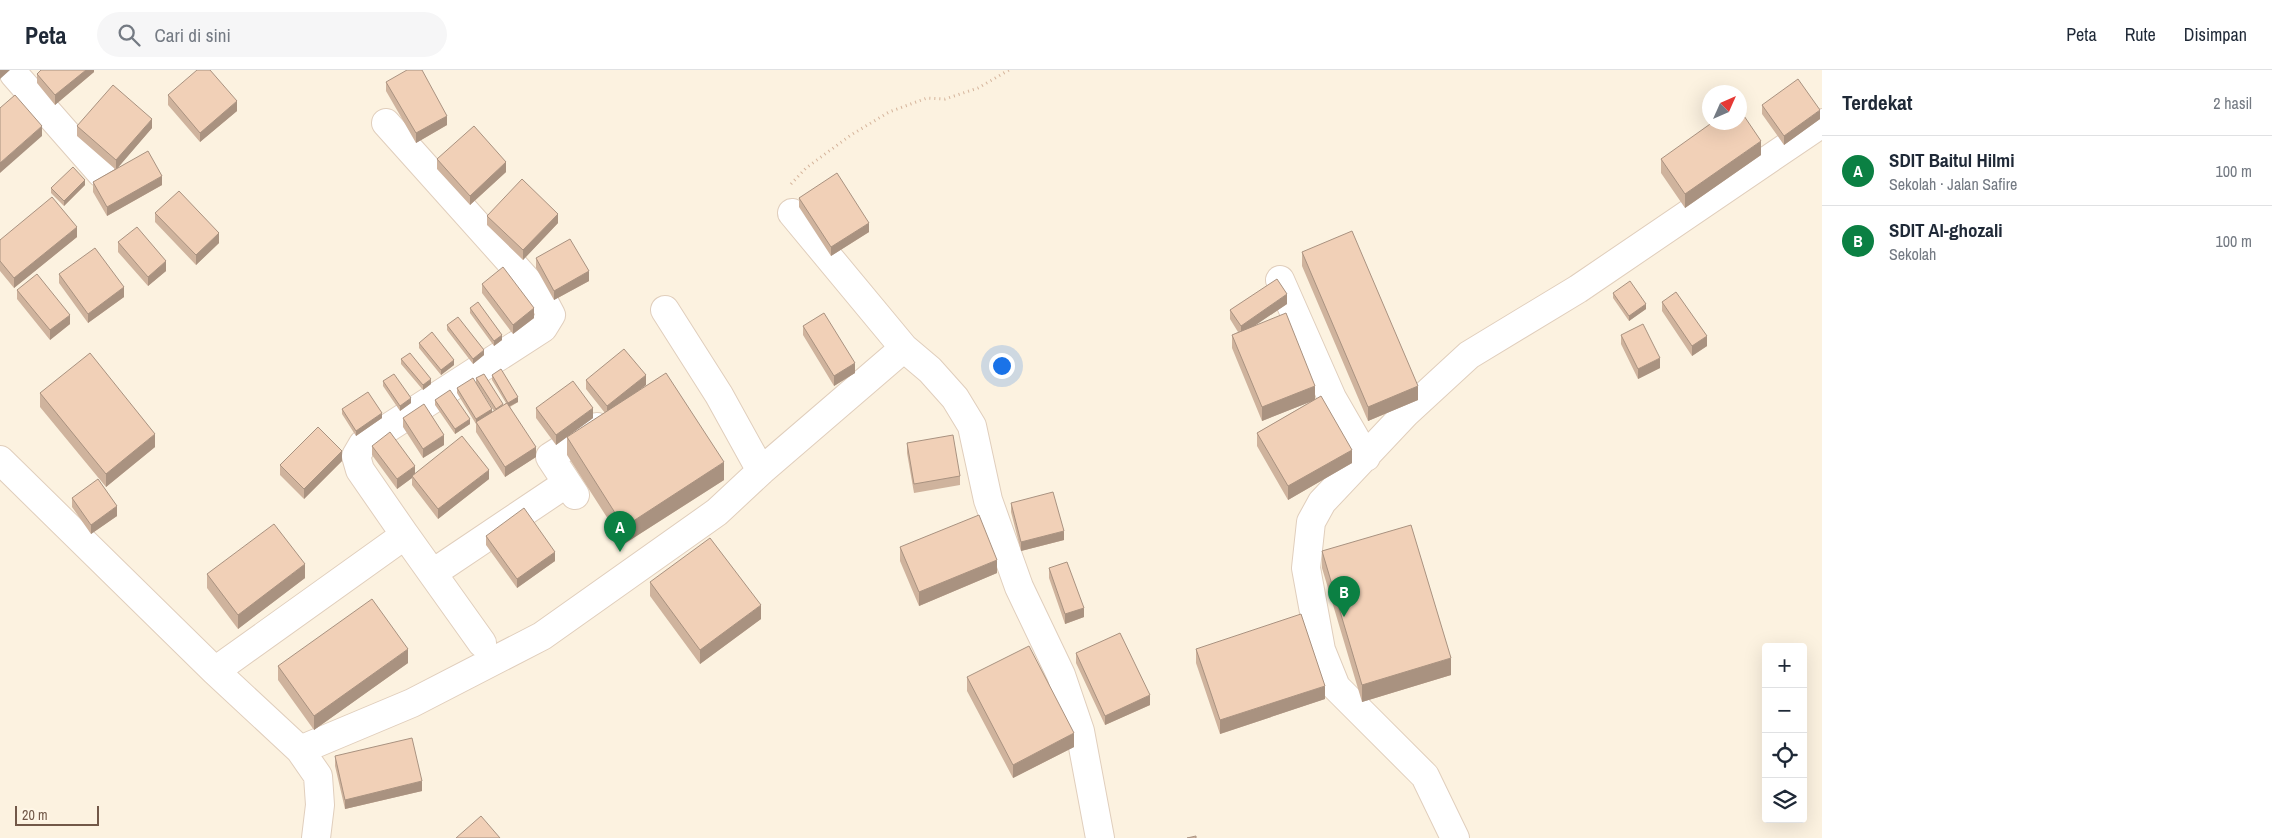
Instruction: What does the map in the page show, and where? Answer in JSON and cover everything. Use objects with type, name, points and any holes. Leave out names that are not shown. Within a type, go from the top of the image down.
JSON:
[{"type":"street","points":[[11,77],[101,173]]},
{"type":"street","points":[[386,124],[541,296],[552,315],[543,328],[363,444],[356,456],[360,470],[482,643]]},
{"type":"street","points":[[1455,838],[1425,776],[1336,687],[1320,650],[1306,568],[1311,522],[1322,502],[1406,413],[1469,355],[1578,289],[1822,124]]},
{"type":"street","points":[[792,213],[904,348],[930,370],[955,398],[972,426],[988,500],[1016,578],[1060,675],[1080,731],[1100,838]]},
{"type":"street","points":[[1280,280],[1332,398],[1366,457]]},
{"type":"street","points":[[665,310],[719,395],[761,471]]},
{"type":"street","points":[[300,750],[412,703],[542,636],[717,512],[761,471],[904,348]]},
{"type":"street","points":[[433,573],[571,489],[550,457],[620,412]]},
{"type":"street","points":[[0,460],[216,671],[300,750],[318,776],[320,805],[316,838]]},
{"type":"street","points":[[216,671],[405,536]]},
{"type":"path","points":[[792,213],[787,202],[787,192],[794,180],[806,168],[851,135],[889,112],[927,98],[945,99],[978,88],[1010,70]]},
{"type":"building","points":[[41,70],[86,70],[55,95],[37,74]]},
{"type":"building","points":[[197,70],[210,70],[237,101],[200,133],[168,95]]},
{"type":"building","points":[[407,70],[422,70],[447,116],[416,133],[386,82]]},
{"type":"building","points":[[1798,79],[1820,110],[1784,136],[1762,105]]},
{"type":"building","points":[[113,85],[152,119],[116,160],[77,126]]},
{"type":"building","points":[[15,95],[42,126],[0,163],[0,108]]},
{"type":"building","points":[[1747,120],[1761,141],[1685,194],[1661,159],[1702,130],[1747,130]]},
{"type":"building","points":[[474,126],[506,162],[470,196],[437,159]]},
{"type":"building","points":[[148,151],[162,176],[107,207],[93,182]]},
{"type":"building","points":[[73,167],[85,180],[64,201],[51,188]]},
{"type":"building","points":[[837,173],[869,223],[831,247],[799,198]]},
{"type":"building","points":[[522,179],[558,214],[523,250],[487,216]]},
{"type":"building","points":[[179,191],[219,233],[196,255],[155,213]]},
{"type":"building","points":[[52,197],[77,227],[14,278],[0,261],[0,240]]},
{"type":"building","points":[[137,227],[166,261],[148,277],[118,242]]},
{"type":"building","points":[[1352,231],[1418,386],[1368,407],[1302,252]]},
{"type":"building","points":[[570,239],[589,271],[554,291],[536,258]]},
{"type":"building","points":[[95,248],[124,287],[88,314],[59,274]]},
{"type":"building","points":[[503,267],[534,308],[513,325],[482,284]]},
{"type":"building","points":[[37,274],[70,315],[50,330],[17,290]]},
{"type":"building","points":[[1277,279],[1287,294],[1241,326],[1230,310]]},
{"type":"building","points":[[1630,281],[1646,304],[1629,316],[1613,293]]},
{"type":"building","points":[[1676,292],[1707,336],[1692,346],[1662,302]]},
{"type":"building","points":[[478,302],[502,335],[494,341],[470,308]]},
{"type":"building","points":[[824,313],[855,363],[834,376],[803,326]]},
{"type":"building","points":[[1286,313],[1315,386],[1262,407],[1232,335]]},
{"type":"building","points":[[458,317],[484,350],[473,359],[447,325]]},
{"type":"building","points":[[1643,324],[1660,358],[1638,369],[1621,335]]},
{"type":"building","points":[[432,332],[454,360],[441,370],[419,343]]},
{"type":"building","points":[[624,349],[646,375],[607,406],[586,380]]},
{"type":"building","points":[[90,353],[155,434],[106,474],[40,393]]},
{"type":"building","points":[[410,353],[431,379],[423,385],[401,359]]},
{"type":"building","points":[[501,369],[518,397],[508,403],[492,375]]},
{"type":"building","points":[[666,373],[724,462],[624,527],[567,437]]},
{"type":"building","points":[[394,374],[411,398],[400,406],[383,381]]},
{"type":"building","points":[[484,374],[503,404],[496,409],[476,378]]},
{"type":"building","points":[[473,378],[492,409],[476,419],[457,388]]},
{"type":"building","points":[[573,381],[593,408],[556,435],[536,408]]},
{"type":"building","points":[[450,390],[470,419],[455,429],[435,400]]},
{"type":"building","points":[[368,392],[382,413],[356,431],[342,409]]},
{"type":"building","points":[[1321,396],[1352,450],[1288,486],[1257,433]]},
{"type":"building","points":[[507,403],[536,447],[505,467],[476,422]]},
{"type":"building","points":[[424,404],[444,435],[423,449],[403,418]]},
{"type":"building","points":[[318,427],[342,451],[304,489],[280,465]]},
{"type":"building","points":[[390,432],[415,466],[397,479],[372,446]]},
{"type":"building","points":[[953,435],[960,476],[914,484],[907,443]]},
{"type":"building","points":[[462,436],[489,470],[438,509],[412,476]]},
{"type":"building","points":[[98,479],[117,506],[91,525],[72,498]]},
{"type":"building","points":[[1053,492],[1064,531],[1021,542],[1011,503]]},
{"type":"building","points":[[524,508],[555,552],[517,579],[486,536]]},
{"type":"building","points":[[979,515],[997,560],[919,592],[900,547]]},
{"type":"building","points":[[274,524],[305,564],[238,615],[207,574]]},
{"type":"building","points":[[1411,525],[1451,658],[1362,685],[1322,551]]},
{"type":"building","points":[[710,538],[761,605],[700,650],[650,582]]},
{"type":"building","points":[[1067,562],[1084,608],[1065,614],[1049,568]]},
{"type":"building","points":[[372,599],[408,649],[314,716],[278,666]]},
{"type":"building","points":[[1301,614],[1325,686],[1220,720],[1196,649]]},
{"type":"building","points":[[1120,633],[1150,695],[1105,716],[1076,653]]},
{"type":"building","points":[[1029,646],[1074,733],[1013,765],[967,677]]},
{"type":"building","points":[[412,738],[422,781],[345,800],[335,756]]},
{"type":"building","points":[[481,816],[500,838],[456,838]]},
{"type":"place","name":"SDIT Baitul Hilmi","points":[[620,552]]},
{"type":"place","name":"SDIT Al-ghozali","points":[[1344,617]]}]
